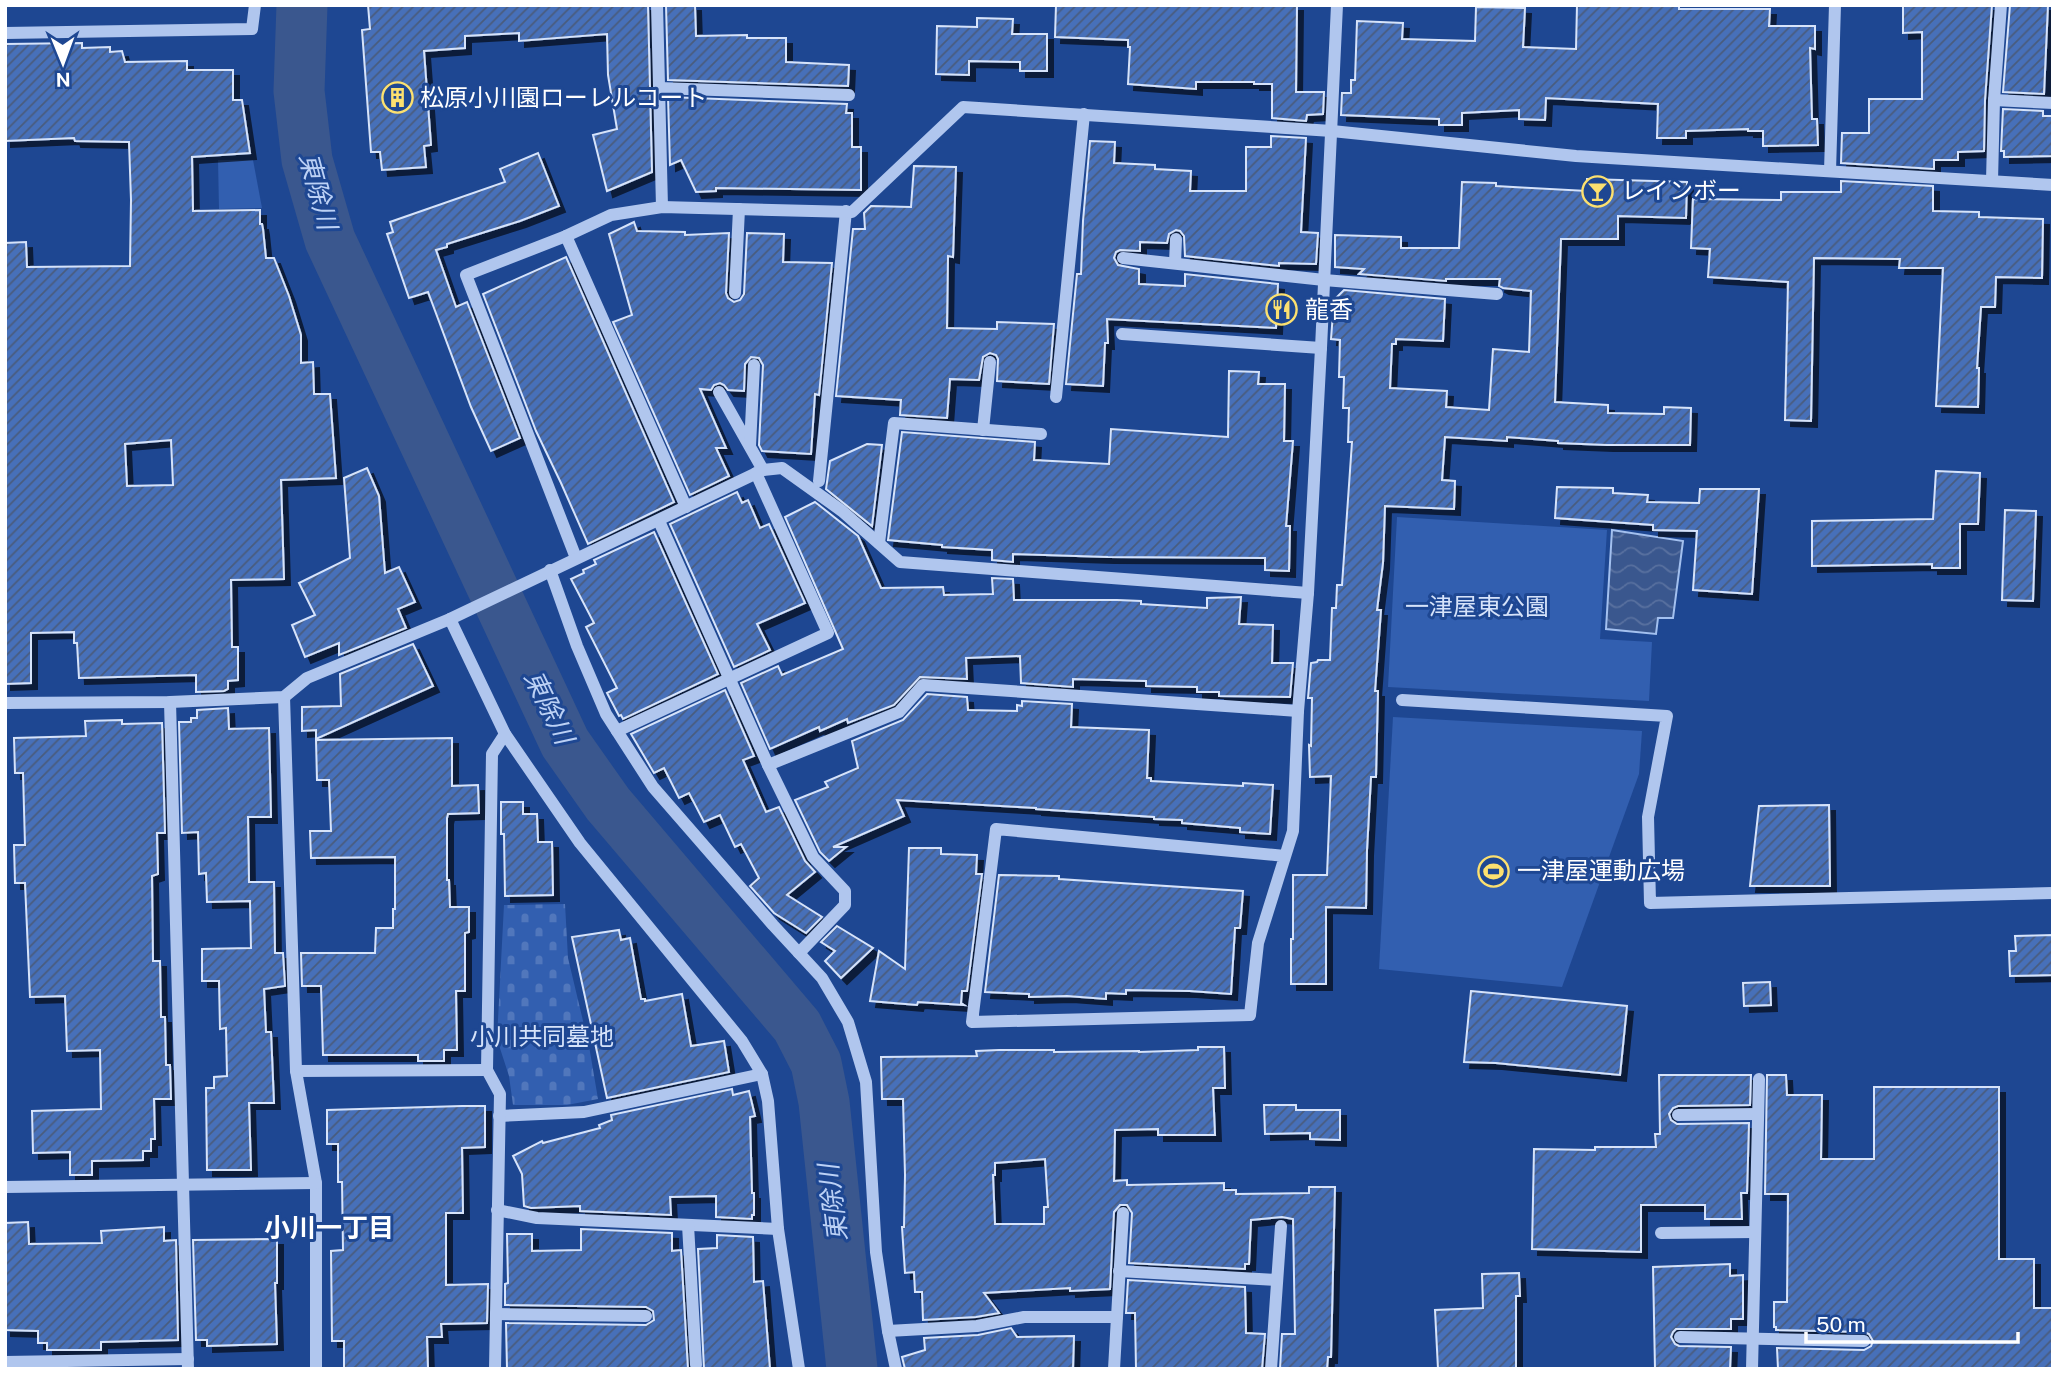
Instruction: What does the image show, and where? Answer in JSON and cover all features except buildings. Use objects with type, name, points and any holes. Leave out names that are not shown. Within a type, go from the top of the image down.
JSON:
[{"type":"street","points":[[5,33],[252,29],[255,5]]},
{"type":"street","points":[[657,5],[662,208]]},
{"type":"street","points":[[1285,856],[996,829],[972,1022],[1250,1015],[1258,943],[1293,831],[1298,711],[1308,593],[1337,5]]},
{"type":"street","points":[[1830,171],[1835,5]]},
{"type":"street","points":[[1992,181],[1994,100],[2001,5]]},
{"type":"street","points":[[659,88],[849,94]]},
{"type":"street","points":[[1994,100],[2053,103]]},
{"type":"street","points":[[576,558],[466,275],[566,236],[611,215],[662,208],[852,212],[963,107],[1332,131],[1576,156],[2053,185]]},
{"type":"street","points":[[1056,397],[1084,114]]},
{"type":"street","points":[[735,293],[740,209]]},
{"type":"street","points":[[819,481],[846,211]]},
{"type":"street","points":[[566,236],[686,507]]},
{"type":"street","points":[[1175,263],[1176,239]]},
{"type":"street","points":[[1123,258],[1324,280],[1497,294]]},
{"type":"street","points":[[1122,334],[1321,348]]},
{"type":"street","points":[[983,430],[990,362]]},
{"type":"street","points":[[750,446],[754,365]]},
{"type":"street","points":[[617,731],[828,633],[750,446],[719,392]]},
{"type":"street","points":[[879,543],[894,423],[1041,434]]},
{"type":"street","points":[[5,703],[170,702],[284,697],[307,678],[450,619],[760,471],[782,468],[842,511],[900,562],[1308,593]]},
{"type":"street","points":[[659,521],[768,765],[814,857],[845,891],[845,905],[799,954]]},
{"type":"street","points":[[545,573],[606,713],[653,787],[822,978],[848,1022],[866,1082],[876,1252],[896,1369]]},
{"type":"street","points":[[450,619],[505,734],[580,844],[742,1041],[762,1074],[768,1101],[778,1229],[799,1369]]},
{"type":"street","points":[[768,765],[899,712],[923,685],[1298,711]]},
{"type":"street","points":[[284,697],[296,1070],[316,1183],[316,1369]]},
{"type":"street","points":[[1402,700],[1667,716],[1648,817],[1650,903],[2053,893]]},
{"type":"street","points":[[5,1362],[188,1364],[170,702]]},
{"type":"street","points":[[495,1369],[500,1094],[488,1070],[492,754],[505,734]]},
{"type":"street","points":[[296,1070],[488,1070]]},
{"type":"street","points":[[499,1116],[584,1112],[762,1074]]},
{"type":"street","points":[[1752,1369],[1759,1079]]},
{"type":"street","points":[[1678,1115],[1758,1114]]},
{"type":"street","points":[[5,1187],[316,1183]]},
{"type":"street","points":[[497,1210],[537,1218],[778,1229]]},
{"type":"street","points":[[1114,1369],[1123,1213]]},
{"type":"street","points":[[688,1225],[696,1365]]},
{"type":"street","points":[[1271,1369],[1281,1226]]},
{"type":"street","points":[[1661,1233],[1755,1232]]},
{"type":"street","points":[[1119,1271],[1277,1280]]},
{"type":"street","points":[[496,1314],[646,1316]]},
{"type":"street","points":[[888,1331],[977,1326],[1024,1317],[1117,1317]]},
{"type":"street","points":[[1679,1337],[1864,1341]]},
{"type":"green space","points":[[218,160],[253,160],[262,208],[219,209]]},
{"type":"green space","name":"一津屋東公園","points":[[1397,517],[1607,530],[1600,639],[1652,642],[1649,701],[1388,687]]},
{"type":"green space","name":"一津屋運動広場","points":[[1393,717],[1642,731],[1639,774],[1562,987],[1379,969]]},
{"type":"green space","name":"小川共同墓地","points":[[565,904],[568,958],[589,1046],[598,1099],[567,1105],[513,1105],[509,1076],[497,1039],[504,905]]},
{"type":"water","points":[[1612,530],[1683,541],[1673,618],[1658,618],[1656,634],[1606,629]]},
{"type":"waterway","name":"東除川","points":[[302,5],[299,91],[307,160],[330,240],[565,743],[608,804],[797,1026],[816,1063],[824,1102],[852,1369]]},
{"type":"place","name":"松原小川園ローレルコート","points":[[397,98]]},
{"type":"place","name":"レインボー","points":[[1598,191]]},
{"type":"place","name":"龍香","points":[[1282,310]]},
{"type":"place","name":"一津屋運動広場","points":[[1494,871]]},
{"type":"district","name":"小川一丁目","points":[[329,1228]]}]
